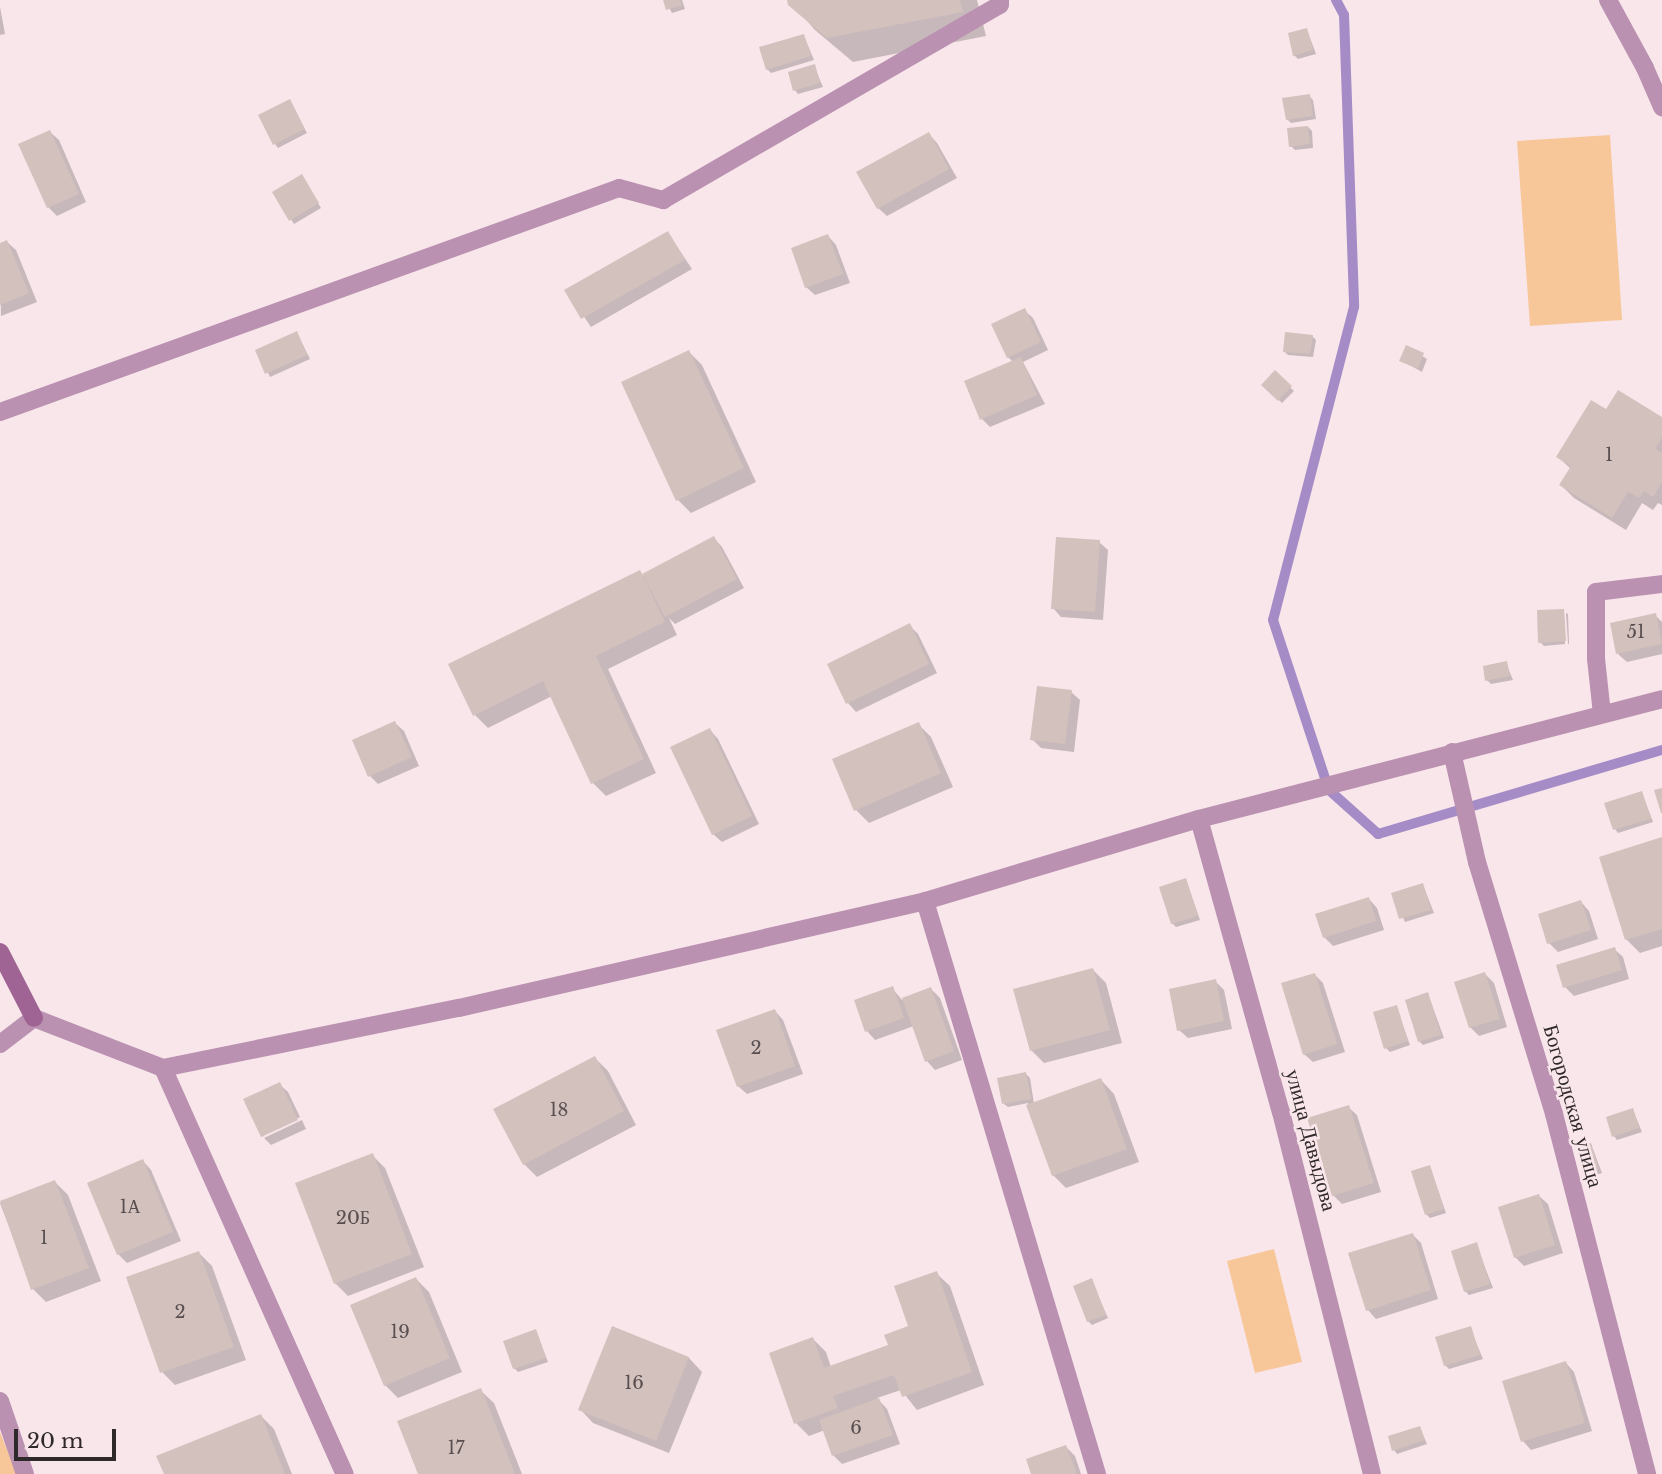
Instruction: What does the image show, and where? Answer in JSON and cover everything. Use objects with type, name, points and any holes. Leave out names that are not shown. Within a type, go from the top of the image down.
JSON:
[{"type":"street","points":[[0,412],[619,188],[663,200],[1000,5],[1000,0]]},
{"type":"street","points":[[1608,0],[1653,66],[1662,107]]},
{"type":"street","points":[[1602,714],[1596,659],[1595,592],[1662,584]]},
{"type":"street","points":[[0,952],[34,1018],[163,1068],[459,1008],[925,901],[1199,819],[1662,699]]},
{"type":"street","name":"Богородская улица","points":[[1452,752],[1477,862],[1554,1114],[1647,1474]]},
{"type":"street","name":"улица Давыдова","points":[[1199,819],[1281,1112],[1373,1474]]},
{"type":"street","points":[[925,901],[1097,1474]]},
{"type":"street","points":[[0,1044],[34,1018]]},
{"type":"street","points":[[163,1068],[345,1474]]},
{"type":"street","points":[[0,1401],[25,1474]]},
{"type":"shaded area","points":[[1610,135],[1622,320],[1530,326],[1517,141]]},
{"type":"shaded area","points":[[1274,1249],[1302,1362],[1255,1373],[1227,1261]]},
{"type":"shaded area","points":[[0,1432],[17,1474],[0,1474]]},
{"type":"building","points":[[663,0],[680,0],[682,5],[666,10]]},
{"type":"building","points":[[787,0],[960,0],[963,12],[827,38],[788,5]]},
{"type":"building","points":[[1307,28],[1313,50],[1293,56],[1288,33]]},
{"type":"building","points":[[804,34],[811,56],[766,70],[759,47]]},
{"type":"building","points":[[815,64],[820,83],[793,91],[788,72]]},
{"type":"building","points":[[1310,94],[1313,116],[1286,120],[1282,98]]},
{"type":"building","points":[[290,99],[305,129],[273,145],[258,115]]},
{"type":"building","points":[[1308,126],[1310,144],[1289,147],[1287,128]]},
{"type":"building","points":[[50,130],[79,194],[47,208],[18,144]]},
{"type":"building","points":[[929,132],[949,169],[877,209],[856,172]]},
{"type":"building","points":[[302,174],[319,203],[289,221],[272,192]]},
{"type":"building","points":[[668,231],[685,260],[581,319],[564,290]]},
{"type":"building","points":[[828,234],[843,274],[805,288],[791,248]]},
{"type":"building","points":[[7,240],[29,293],[0,305],[0,243]]},
{"type":"building","points":[[1025,308],[1041,342],[1007,358],[991,324]]},
{"type":"building","points":[[297,331],[307,355],[265,374],[255,350]]},
{"type":"building","points":[[1285,332],[1313,335],[1310,354],[1283,352]]},
{"type":"building","points":[[1406,345],[1424,353],[1418,369],[1399,361]]},
{"type":"building","points":[[689,350],[744,468],[676,501],[621,382]]},
{"type":"building","points":[[1021,357],[1037,395],[980,420],[964,381]]},
{"type":"building","points":[[1275,370],[1292,386],[1278,401],[1261,385]]},
{"type":"building","points":[[1618,390],[1662,417],[1662,437],[1655,449],[1662,453],[1662,482],[1653,497],[1644,491],[1639,498],[1628,492],[1612,518],[1559,485],[1571,466],[1556,457],[1591,400],[1606,409]]},
{"type":"building","points":[[714,536],[737,579],[665,617],[642,574]]},
{"type":"building","points":[[1056,537],[1100,540],[1095,612],[1051,609]]},
{"type":"building","points":[[640,570],[665,622],[596,656],[644,759],[591,784],[543,681],[473,716],[448,664]]},
{"type":"building","points":[[1564,609],[1566,641],[1538,643],[1537,610]]},
{"type":"building","points":[[1656,613],[1662,644],[1616,654],[1610,623]]},
{"type":"building","points":[[910,623],[929,664],[846,704],[827,664]]},
{"type":"building","points":[[1507,661],[1510,676],[1485,681],[1483,666]]},
{"type":"building","points":[[1037,686],[1072,690],[1065,744],[1030,740]]},
{"type":"building","points":[[395,721],[412,757],[368,777],[352,740]]},
{"type":"building","points":[[919,722],[941,773],[854,811],[832,759]]},
{"type":"building","points":[[710,728],[752,816],[712,835],[670,747]]},
{"type":"building","points":[[1662,788],[1662,813],[1661,813],[1654,790]]},
{"type":"building","points":[[1642,791],[1651,819],[1613,830],[1604,803]]},
{"type":"building","points":[[1662,837],[1662,929],[1625,940],[1599,857]]},
{"type":"building","points":[[1186,878],[1198,916],[1171,924],[1159,887]]},
{"type":"building","points":[[1423,883],[1431,910],[1399,919],[1391,893]]},
{"type":"building","points":[[1369,897],[1376,921],[1323,938],[1315,914]]},
{"type":"building","points":[[1581,900],[1591,930],[1547,944],[1538,914]]},
{"type":"building","points":[[1615,947],[1622,970],[1563,988],[1556,965]]},
{"type":"building","points":[[1093,968],[1110,1030],[1030,1051],[1013,989]]},
{"type":"building","points":[[1485,972],[1500,1019],[1469,1028],[1454,982]]},
{"type":"building","points":[[1315,973],[1337,1044],[1303,1055],[1281,983]]},
{"type":"building","points":[[1216,979],[1224,1021],[1177,1031],[1169,989]]},
{"type":"building","points":[[893,986],[904,1018],[865,1032],[854,1000]]},
{"type":"building","points":[[931,987],[954,1051],[925,1062],[902,998]]},
{"type":"building","points":[[1428,992],[1441,1035],[1418,1042],[1405,1000]]},
{"type":"building","points":[[1397,1005],[1408,1041],[1384,1049],[1373,1012]]},
{"type":"building","points":[[775,1009],[795,1066],[737,1087],[716,1030]]},
{"type":"building","points":[[595,1056],[624,1111],[523,1165],[493,1109]]},
{"type":"building","points":[[1026,1072],[1031,1099],[1002,1104],[997,1078]]},
{"type":"building","points":[[1101,1078],[1127,1149],[1052,1176],[1026,1105]]},
{"type":"building","points":[[280,1082],[298,1120],[261,1137],[243,1099]]},
{"type":"building","points":[[1349,1105],[1374,1183],[1332,1196],[1307,1118]]},
{"type":"building","points":[[1633,1108],[1639,1128],[1612,1137],[1606,1117]]},
{"type":"building","points":[[1591,1143],[1599,1169],[1587,1173],[1579,1146]]},
{"type":"building","points":[[373,1153],[412,1254],[334,1284],[295,1183]]},
{"type":"building","points":[[143,1159],[173,1232],[117,1255],[87,1183]]},
{"type":"building","points":[[1430,1165],[1444,1209],[1425,1215],[1411,1171]]},
{"type":"building","points":[[55,1180],[89,1268],[31,1290],[0,1201]]},
{"type":"building","points":[[1539,1194],[1555,1245],[1514,1258],[1498,1207]]},
{"type":"building","points":[[1413,1233],[1431,1290],[1366,1311],[1348,1253]]},
{"type":"building","points":[[1477,1242],[1490,1284],[1464,1292],[1451,1251]]},
{"type":"building","points":[[199,1251],[234,1347],[160,1373],[126,1277]]},
{"type":"building","points":[[937,1271],[972,1372],[902,1397],[894,1375],[833,1396],[838,1408],[794,1424],[769,1353],[813,1337],[824,1368],[888,1345],[884,1335],[908,1326],[894,1286]]},
{"type":"building","points":[[416,1277],[450,1358],[384,1386],[350,1305]]},
{"type":"building","points":[[1092,1278],[1106,1315],[1087,1322],[1073,1286]]},
{"type":"building","points":[[612,1326],[689,1357],[656,1441],[578,1410]]},
{"type":"building","points":[[1471,1326],[1480,1355],[1444,1366],[1435,1337]]},
{"type":"building","points":[[536,1329],[546,1358],[513,1369],[503,1341]]},
{"type":"building","points":[[1566,1361],[1585,1423],[1521,1442],[1502,1381]]},
{"type":"building","points":[[481,1388],[515,1474],[418,1474],[397,1421]]},
{"type":"building","points":[[879,1398],[893,1435],[832,1456],[819,1420]]},
{"type":"building","points":[[261,1414],[285,1474],[164,1474],[156,1456]]},
{"type":"building","points":[[1420,1426],[1425,1440],[1392,1451],[1388,1436]]},
{"type":"building","points":[[1066,1445],[1077,1474],[1031,1474],[1026,1459]]},
{"type":"waterway","points":[[1336,0],[1344,15],[1354,307],[1273,620],[1329,790],[1378,834],[1662,750]]}]
